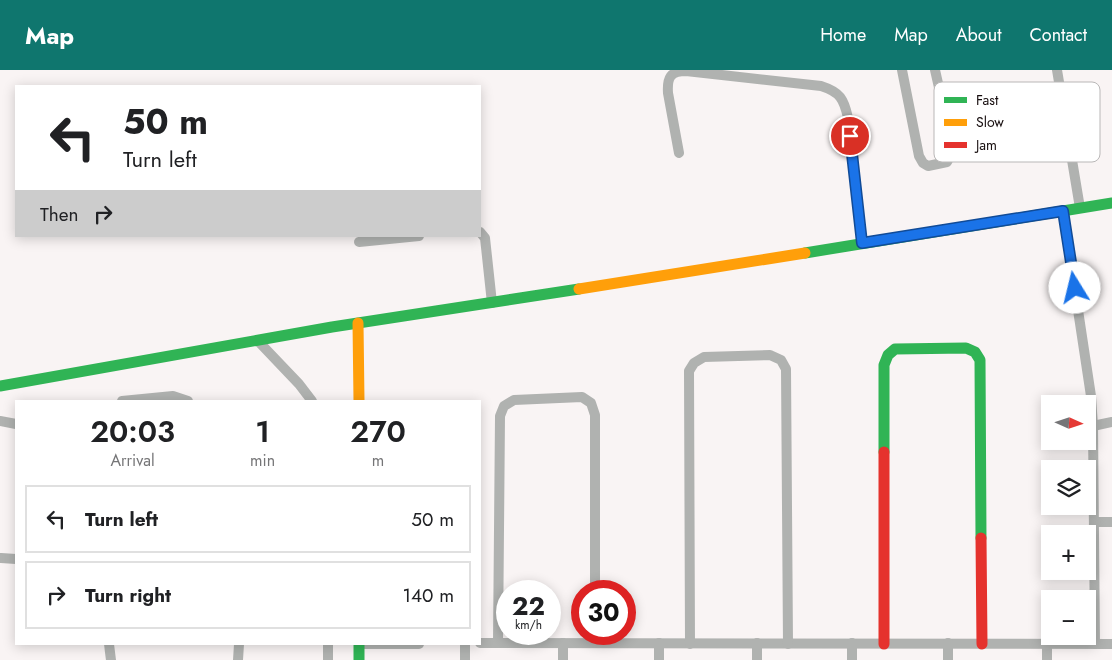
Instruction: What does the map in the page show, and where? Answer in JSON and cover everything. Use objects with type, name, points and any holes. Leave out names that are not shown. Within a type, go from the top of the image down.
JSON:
[{"type":"street","points":[[902,70],[919,156],[923,163],[928,166],[947,162]]},
{"type":"street","points":[[678,153],[667,84],[669,78],[674,73],[686,71],[821,86],[831,89],[840,95],[848,118],[862,243]]},
{"type":"street","points":[[1073,162],[1080,208]]},
{"type":"street","points":[[0,386],[358,323],[1112,203]]},
{"type":"street","points":[[1063,211],[1091,395]]},
{"type":"street","points":[[481,233],[485,238],[492,303]]},
{"type":"street","points":[[359,242],[408,237]]},
{"type":"street","points":[[358,323],[359,400]]},
{"type":"street","points":[[257,340],[299,384],[311,400]]},
{"type":"street","points":[[884,644],[884,365],[888,354],[895,349],[966,348],[975,352],[980,360],[982,644]]},
{"type":"street","points":[[690,644],[689,371],[694,363],[704,357],[770,355],[781,360],[786,369],[788,644]]},
{"type":"street","points":[[132,400],[173,396],[185,400]]},
{"type":"street","points":[[499,580],[500,416],[504,406],[514,400],[582,398],[591,403],[595,415],[595,580]]},
{"type":"street","points":[[0,421],[15,424]]},
{"type":"street","points":[[1096,425],[1112,422]]},
{"type":"street","points":[[1093,450],[1095,590]]},
{"type":"street","points":[[1094,522],[1112,522]]},
{"type":"street","points":[[1,558],[15,559]]},
{"type":"street","points":[[636,642],[690,644],[1041,644]]},
{"type":"street","points":[[481,643],[496,643]]},
{"type":"street","points":[[563,660],[563,644],[571,643]]},
{"type":"street","points":[[659,643],[659,660]]},
{"type":"street","points":[[757,643],[757,660]]},
{"type":"street","points":[[852,643],[852,660]]},
{"type":"street","points":[[948,643],[948,660]]},
{"type":"street","points":[[1096,644],[1112,644]]},
{"type":"street","points":[[110,645],[111,660]]},
{"type":"street","points":[[238,660],[239,645]]},
{"type":"street","points":[[328,645],[328,660]]},
{"type":"street","points":[[359,645],[359,660]]},
{"type":"street","points":[[465,645],[465,660]]},
{"type":"street","points":[[1047,645],[1047,660]]},
{"type":"traffic: fast","points":[[805,253],[1112,203]]},
{"type":"traffic: fast","points":[[0,386],[332,327],[579,289]]},
{"type":"traffic: fast","points":[[884,452],[884,365],[888,355],[895,349],[966,348],[975,352],[980,360],[981,538]]},
{"type":"traffic: fast","points":[[359,645],[359,660]]},
{"type":"traffic: slow","points":[[579,289],[805,253]]},
{"type":"traffic: slow","points":[[358,323],[359,400]]},
{"type":"traffic: jam","points":[[884,452],[884,644]]},
{"type":"traffic: jam","points":[[981,538],[982,644]]},
{"type":"route","points":[[850,136],[862,243],[1063,211],[1075,288]]}]
